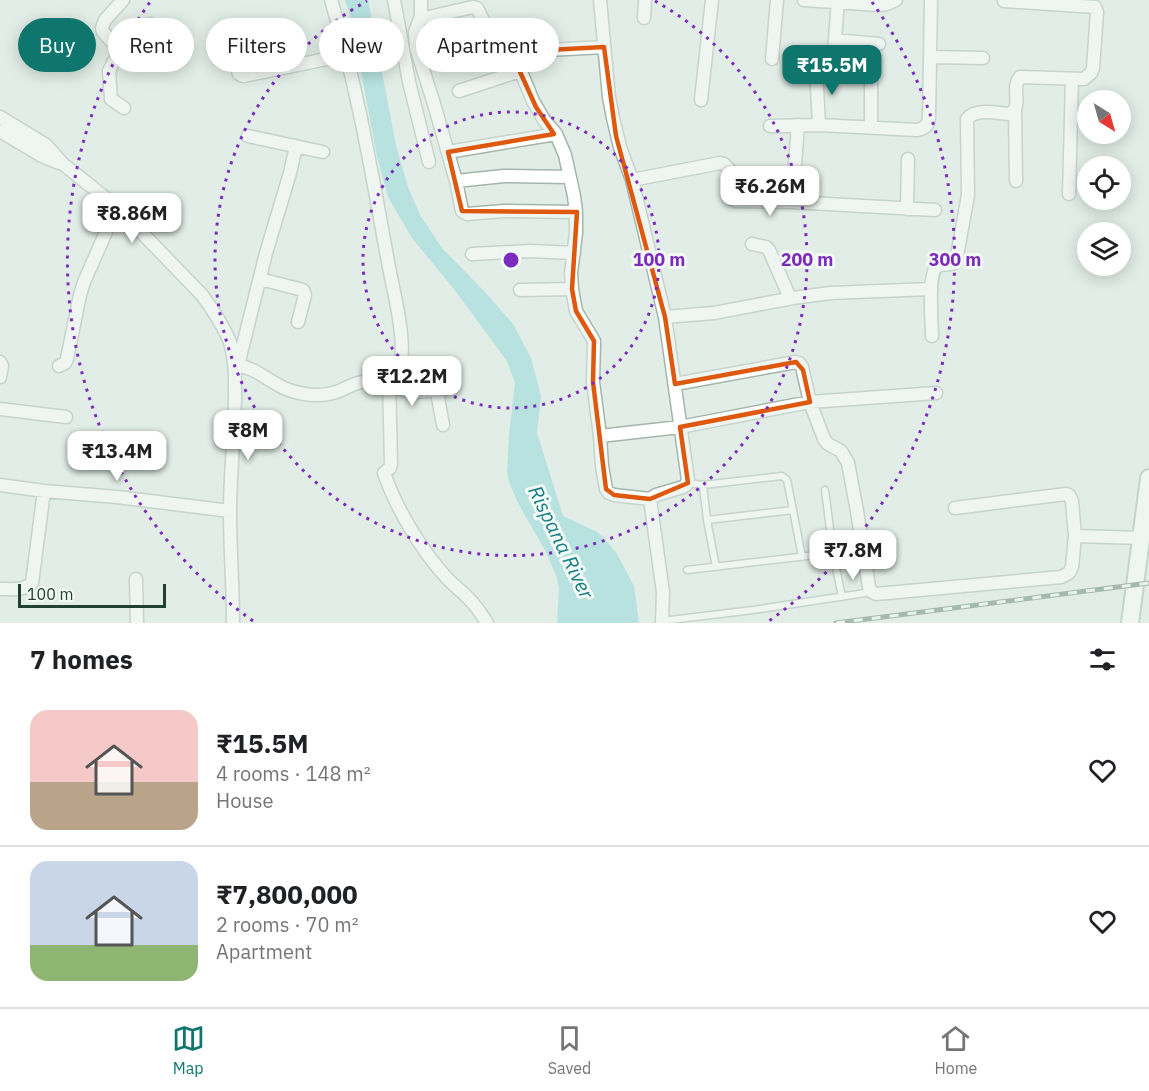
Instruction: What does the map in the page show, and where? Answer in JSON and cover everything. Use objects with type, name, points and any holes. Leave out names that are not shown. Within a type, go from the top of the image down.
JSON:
[{"type":"street","points":[[108,38],[102,28],[105,20],[123,0]]},
{"type":"street","points":[[330,0],[335,18]]},
{"type":"street","points":[[394,0],[409,82],[429,162]]},
{"type":"street","points":[[420,18],[421,0]]},
{"type":"street","points":[[520,72],[536,107],[556,134],[565,155],[570,177],[576,212],[571,273],[572,289],[576,311],[594,341],[593,381],[606,489],[614,495],[650,499],[683,487],[688,480],[665,317],[632,180],[620,147],[609,97],[600,0]]},
{"type":"street","points":[[644,18],[645,0]]},
{"type":"street","points":[[701,100],[712,0]]},
{"type":"street","points":[[772,59],[777,0]]},
{"type":"street","points":[[804,0],[879,6],[896,0]]},
{"type":"street","points":[[770,126],[819,125],[923,129],[929,118],[931,0]]},
{"type":"street","points":[[991,0],[1057,2],[1092,6],[1097,12],[1094,68],[1088,76],[1072,79],[1020,77],[1017,81],[1016,181]]},
{"type":"street","points":[[833,66],[837,1]]},
{"type":"street","points":[[425,18],[475,7],[482,18]]},
{"type":"street","points":[[416,29],[416,47]]},
{"type":"street","points":[[835,40],[879,44]]},
{"type":"street","points":[[559,49],[604,47]]},
{"type":"street","points":[[930,57],[983,58]]},
{"type":"street","points":[[871,66],[871,128]]},
{"type":"street","points":[[816,68],[819,125]]},
{"type":"street","points":[[109,72],[110,97],[112,101],[124,108]]},
{"type":"street","points":[[238,72],[243,76],[263,72]]},
{"type":"street","points":[[237,365],[252,369],[290,390],[318,395],[334,393],[360,382],[389,379],[397,373],[401,361],[399,319],[370,163],[350,72]]},
{"type":"street","points":[[424,72],[448,152],[462,211],[465,214],[504,211],[576,212]]},
{"type":"street","points":[[459,91],[517,72]]},
{"type":"street","points":[[1069,194],[1072,79]]},
{"type":"street","points":[[932,336],[931,289],[935,268],[954,264],[958,258],[968,195],[967,119],[974,113],[1009,114],[1015,111]]},
{"type":"street","points":[[0,117],[46,145],[63,164],[117,207],[202,295],[223,327],[237,365]]},
{"type":"street","points":[[792,202],[798,125]]},
{"type":"street","points":[[0,131],[42,156],[63,164]]},
{"type":"street","points":[[448,152],[556,134]]},
{"type":"street","points":[[248,136],[324,152]]},
{"type":"street","points":[[233,623],[230,511],[237,365],[296,146]]},
{"type":"street","points":[[907,209],[908,159]]},
{"type":"street","points":[[632,180],[720,163],[729,169],[733,200],[935,210]]},
{"type":"street","points":[[456,181],[504,176],[570,177]]},
{"type":"street","points":[[59,366],[68,359],[84,282],[117,207]]},
{"type":"street","points":[[752,244],[769,250],[790,298]]},
{"type":"street","points":[[472,254],[530,251],[574,253]]},
{"type":"street","points":[[260,279],[303,290],[305,295],[298,322]]},
{"type":"street","points":[[520,290],[572,289]]},
{"type":"street","points":[[665,317],[734,310],[790,298],[830,293],[931,289]]},
{"type":"street","points":[[0,362],[2,366],[0,376]]},
{"type":"street","points":[[675,384],[798,362],[802,367],[810,402],[824,439],[841,451],[848,463],[869,587],[876,594],[1061,577],[1069,573],[1072,567],[1075,536],[1072,501],[1069,495],[955,508]]},
{"type":"street","points":[[389,379],[406,391],[431,390],[437,392],[443,425]]},
{"type":"street","points":[[389,379],[391,464],[384,473],[388,484],[423,549],[445,576],[474,604],[487,623]]},
{"type":"street","points":[[600,436],[680,427],[810,402],[936,393]]},
{"type":"street","points":[[0,409],[66,417]]},
{"type":"street","points":[[1130,623],[1149,478]]},
{"type":"street","points":[[0,485],[230,511]]},
{"type":"street","points":[[0,589],[23,588],[32,583],[44,490]]},
{"type":"street","points":[[650,499],[663,592],[662,622]]},
{"type":"street","points":[[1075,536],[1141,538]]},
{"type":"street","points":[[136,579],[137,623]]},
{"type":"lane","points":[[688,483],[703,485],[782,476],[787,480],[802,557]]},
{"type":"lane","points":[[703,485],[716,567]]},
{"type":"lane","points":[[825,490],[833,553],[842,597]]},
{"type":"lane","points":[[707,520],[793,510]]},
{"type":"lane","points":[[687,570],[833,553]]},
{"type":"lane","points":[[662,622],[872,592]]},
{"type":"highlighted area","points":[[604,47],[616,136],[665,317],[675,384],[796,362],[803,370],[810,402],[680,427],[688,483],[650,499],[614,495],[606,489],[593,382],[594,341],[576,311],[572,289],[577,212],[462,211],[448,152],[554,134],[536,107],[511,52]]},
{"type":"water","points":[[345,0],[368,0],[371,18],[351,18]]},
{"type":"water","name":"Rispana River","points":[[361,72],[382,72],[396,145],[408,187],[420,215],[442,248],[513,324],[531,358],[541,396],[537,433],[563,516],[597,532],[617,554],[634,586],[639,623],[557,623],[559,588],[557,578],[546,552],[518,503],[507,472],[515,383],[507,361],[454,289],[412,238],[388,197],[377,156]]},
{"type":"railway","points":[[836,623],[1149,583]]}]
